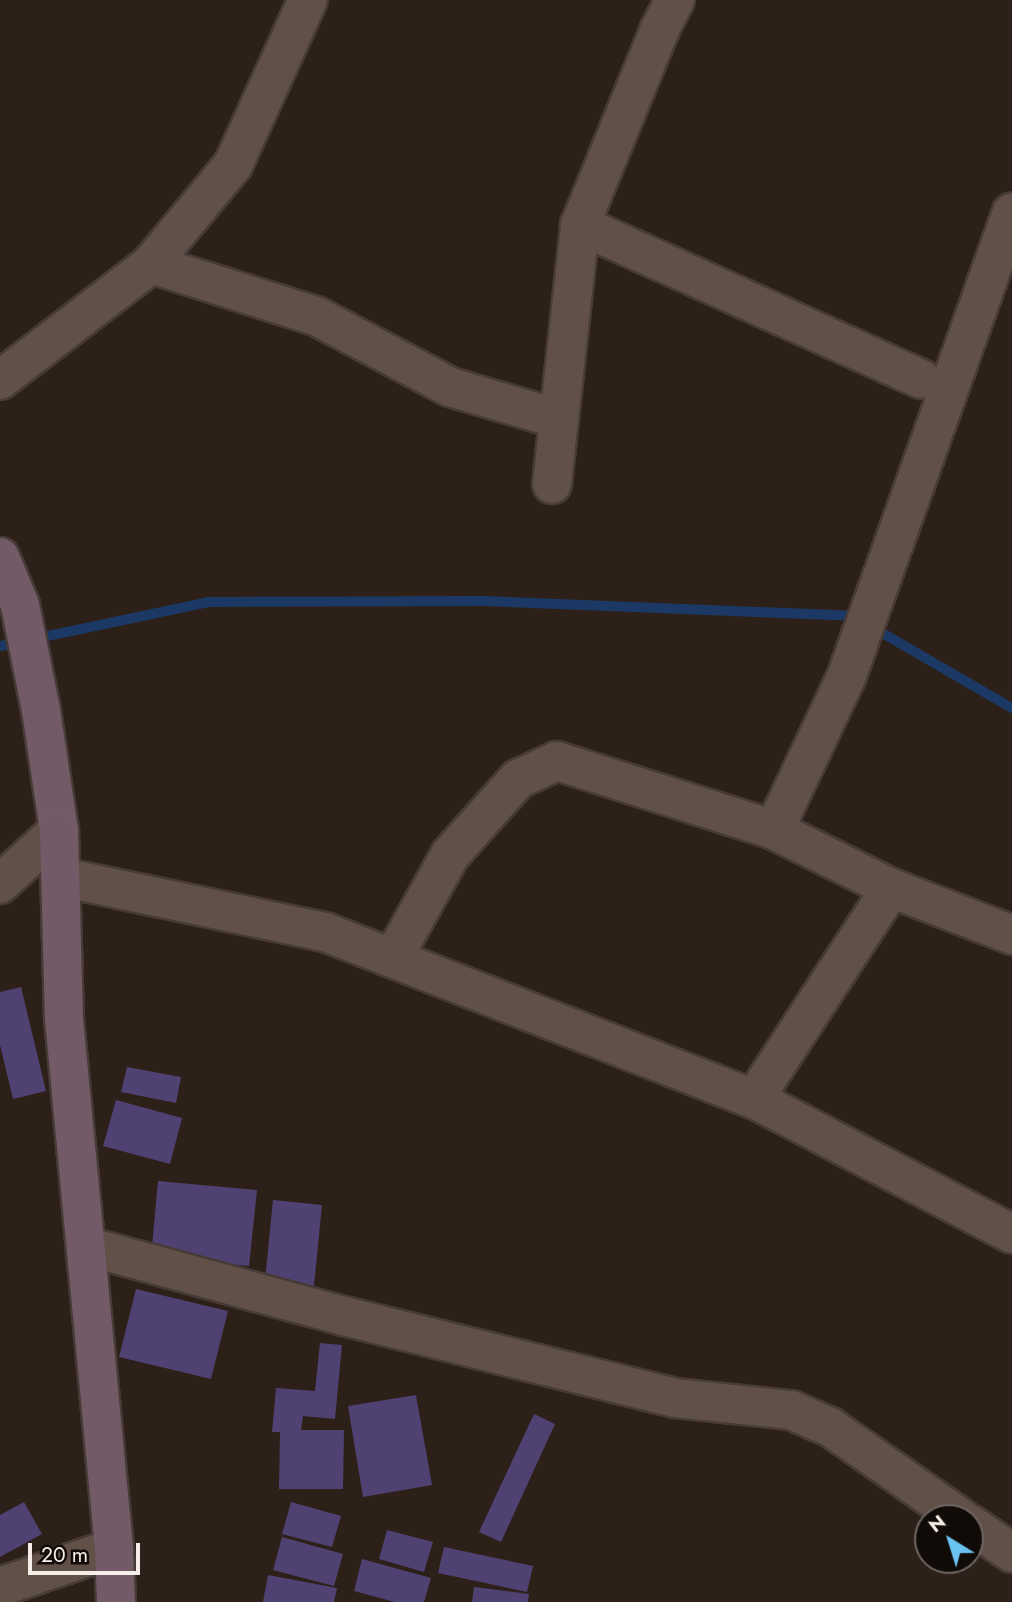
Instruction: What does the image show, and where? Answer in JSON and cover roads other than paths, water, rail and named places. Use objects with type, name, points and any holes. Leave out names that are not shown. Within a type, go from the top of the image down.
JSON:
[{"type":"street","points":[[0,380],[151,264],[233,165],[308,0]]},
{"type":"street","points":[[552,484],[580,225],[660,29],[676,0]]},
{"type":"street","points":[[774,830],[846,678],[1012,213]]},
{"type":"street","points":[[580,225],[921,379]]},
{"type":"street","points":[[151,264],[316,316],[450,387],[559,419]]},
{"type":"street","points":[[0,556],[20,606],[41,710],[59,830],[64,1019],[114,1548],[116,1602]]},
{"type":"street","points":[[393,958],[450,855],[518,779],[557,761],[774,830],[891,888],[1012,935]]},
{"type":"street","points":[[0,884],[59,830]]},
{"type":"street","points":[[61,877],[325,932],[754,1099],[1012,1234]]},
{"type":"street","points":[[754,1099],[891,888]]},
{"type":"street","points":[[86,1246],[344,1316],[675,1398],[792,1410],[830,1427],[941,1504]]},
{"type":"street","points":[[984,1534],[1012,1553]]},
{"type":"street","points":[[0,1587],[114,1548]]},
{"type":"waterway","points":[[0,646],[209,602],[485,601],[853,616],[1012,708]]}]
